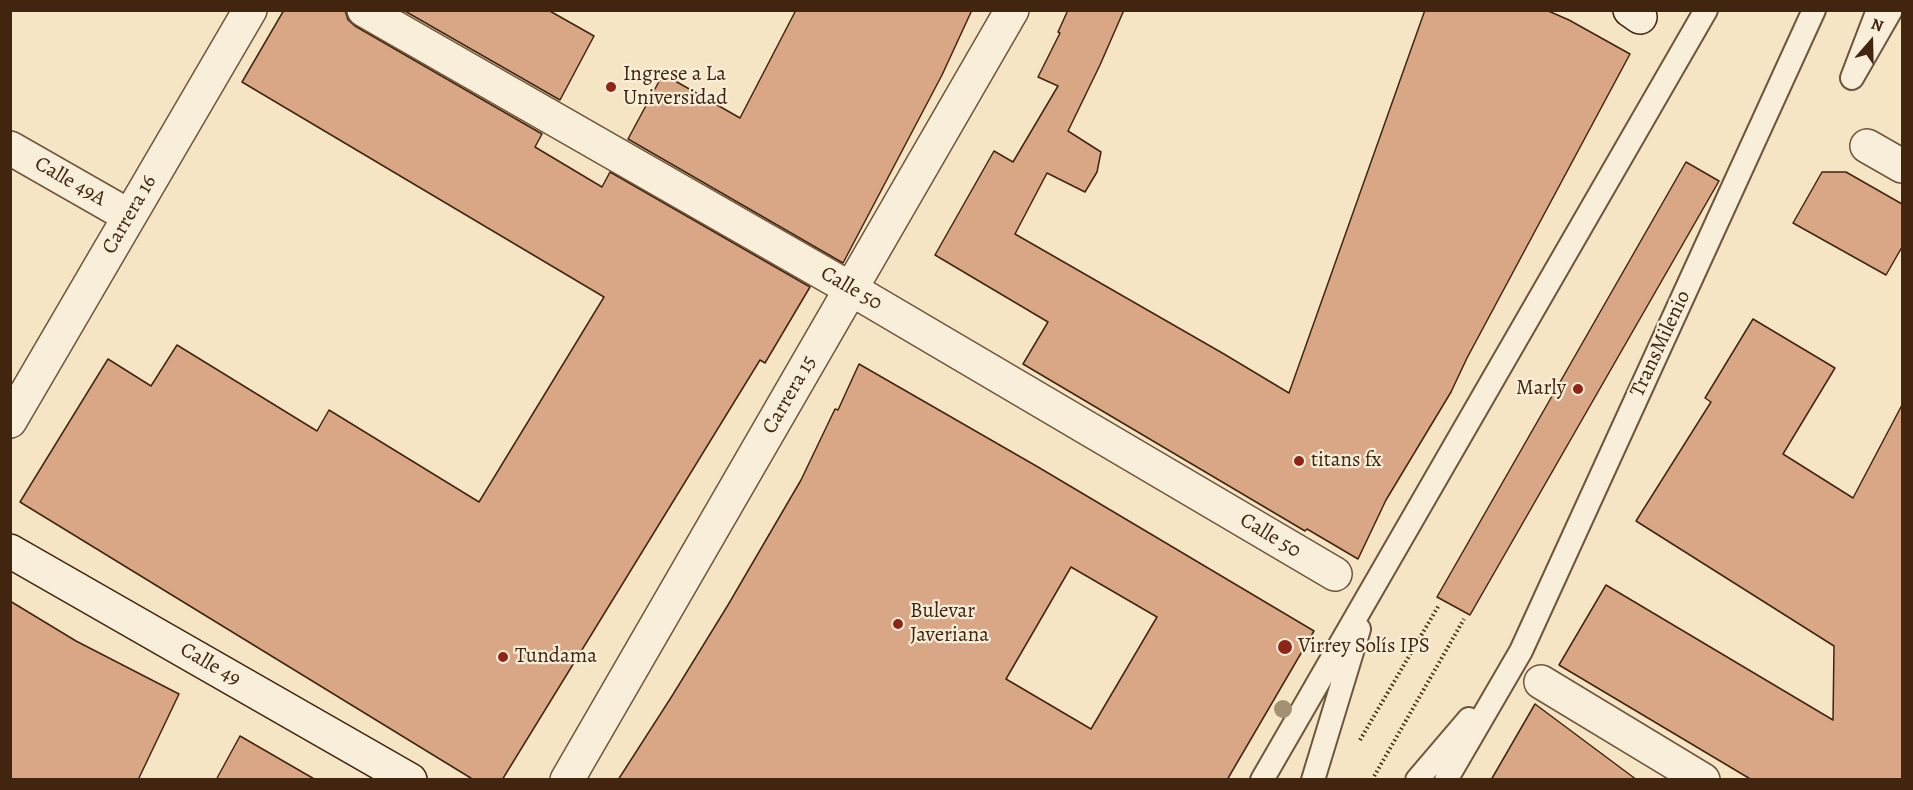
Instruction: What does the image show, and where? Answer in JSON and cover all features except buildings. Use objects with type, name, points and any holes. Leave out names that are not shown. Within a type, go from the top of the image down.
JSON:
[{"type":"street","name":"Carrera 16","points":[[10,421],[250,10]]},
{"type":"street","name":"Calle 50","points":[[364,10],[851,289],[1335,574]]},
{"type":"street","name":"Carrera 15","points":[[567,780],[1012,10]]},
{"type":"street","points":[[1867,146],[1902,166]]},
{"type":"street","name":"Calle 49A","points":[[10,148],[129,216]]},
{"type":"street","name":"Calle 49","points":[[10,551],[410,780]]},
{"type":"street","points":[[1541,682],[1703,780]]},
{"type":"lane","points":[[1262,780],[1706,10]]},
{"type":"lane","name":"TransMilenio","points":[[1446,780],[1521,651],[1814,10]]},
{"type":"lane","points":[[1878,10],[1852,78],[1891,10]]},
{"type":"lane","points":[[1313,780],[1370,593]]},
{"type":"lane","name":"TransMilenio","points":[[1417,780],[1506,676]]},
{"type":"path","points":[[1355,749],[1438,604]]},
{"type":"path","points":[[1372,780],[1464,619]]},
{"type":"place","name":"Ingrese a La Universidad","points":[[611,87]]},
{"type":"place","name":"Marly","points":[[1578,389]]},
{"type":"place","name":"titans fx","points":[[1299,461]]},
{"type":"place","name":"Bulevar Javeriana","points":[[898,624]]},
{"type":"place","name":"Virrey Solís IPS","points":[[1285,647]]},
{"type":"place","name":"Tundama","points":[[503,657]]}]
